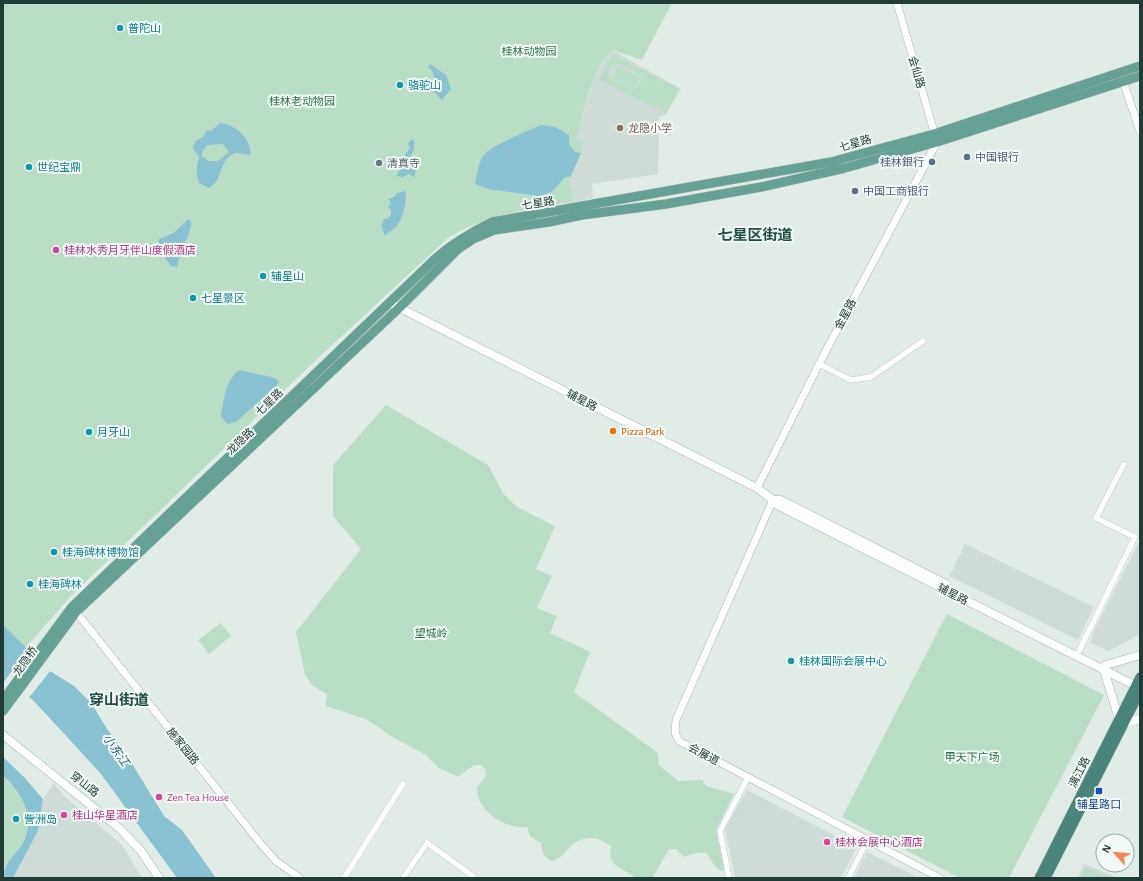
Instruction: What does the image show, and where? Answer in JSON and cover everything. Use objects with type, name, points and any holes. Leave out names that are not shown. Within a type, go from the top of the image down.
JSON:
[{"type":"highway","name":"漓江路","points":[[1046,878],[1139,684]]},
{"type":"highway","name":"漓江路","points":[[1039,878],[1121,721]]},
{"type":"main road","name":"七星路","points":[[473,239],[494,230],[549,222],[582,215],[666,204],[761,187],[845,168],[1140,66]]},
{"type":"main road","name":"七星路","points":[[74,609],[449,247],[492,222],[832,162],[935,138],[1140,76]]},
{"type":"main road","name":"龙隐路","points":[[45,647],[74,609],[399,308],[444,262],[473,239]]},
{"type":"main road","name":"辅星路","points":[[390,303],[758,488],[777,505],[1139,684]]},
{"type":"main road","name":"辅星路","points":[[773,500],[781,500],[1079,651],[1105,667]]},
{"type":"main road","name":"龙隐桥","points":[[5,706],[45,647]]},
{"type":"main road","points":[[1140,655],[1105,667],[1121,721],[1140,719]]},
{"type":"main road","name":"穿山路","points":[[3,735],[119,828],[141,851],[159,878]]},
{"type":"street","name":"会仙路","points":[[898,3],[935,138]]},
{"type":"street","points":[[1123,81],[1140,131]]},
{"type":"street","name":"金星路","points":[[758,488],[819,364],[935,138]]},
{"type":"street","points":[[819,364],[851,380],[871,377],[923,341]]},
{"type":"street","points":[[1079,651],[1135,537],[1096,518],[1124,464]]},
{"type":"street","name":"会展道","points":[[773,500],[676,720],[675,733],[679,741],[940,878]]},
{"type":"street","name":"施家园路","points":[[74,609],[260,843],[276,861],[300,878]]},
{"type":"street","points":[[729,878],[720,831],[748,777]]},
{"type":"street","points":[[344,878],[403,784]]},
{"type":"street","points":[[848,878],[868,840]]},
{"type":"street","points":[[402,878],[427,843],[473,876],[472,878]]},
{"type":"shaded area","name":"龙隐小学","points":[[612,50],[681,89],[666,114],[659,117],[658,174],[592,184],[593,198],[574,202],[569,181],[581,153],[577,138],[594,76]]},
{"type":"shaded area","points":[[1140,540],[1140,634],[1109,651],[1091,643],[1093,633]]},
{"type":"shaded area","points":[[965,544],[1094,607],[1078,640],[949,576]]},
{"type":"shaded area","name":"桂山华星酒店","points":[[54,783],[64,796],[122,845],[142,878],[13,878],[38,831],[43,799]]},
{"type":"shaded area","points":[[747,790],[857,847],[841,878],[735,878],[725,829]]},
{"type":"shaded area","points":[[867,852],[919,878],[854,878]]},
{"type":"shaded area","points":[[1084,864],[1095,869],[1095,873],[1106,873],[1118,878],[1078,878]]},
{"type":"green space","name":"七星景区","points":[[3,3],[672,3],[642,60],[612,50],[598,69],[589,91],[577,138],[583,141],[581,153],[569,181],[574,202],[525,210],[494,218],[463,229],[449,237],[317,359],[71,596],[25,648],[3,625]]},
{"type":"green space","points":[[612,54],[679,89],[666,114],[599,79]],"holes":[[[618,64],[643,77],[635,91],[610,78],[608,72],[610,67]]]},
{"type":"green space","points":[[618,66],[640,78],[634,89],[612,78]]},
{"type":"green space","name":"望城岭","points":[[386,405],[488,465],[503,493],[517,507],[555,526],[536,569],[552,576],[537,608],[557,616],[550,633],[590,652],[574,692],[658,753],[659,765],[678,781],[702,780],[706,786],[734,794],[716,830],[725,870],[721,871],[706,853],[696,853],[684,857],[676,849],[669,849],[653,877],[636,878],[613,863],[610,853],[611,846],[600,840],[590,838],[579,840],[574,843],[562,856],[552,861],[544,854],[541,843],[530,836],[527,827],[518,827],[501,822],[493,817],[481,804],[477,787],[485,777],[486,771],[483,767],[480,765],[472,766],[458,777],[439,768],[426,755],[396,739],[366,719],[326,706],[327,694],[313,686],[305,675],[296,632],[361,549],[333,516],[333,465]]},
{"type":"green space","name":"甲天下广场","points":[[947,614],[1104,695],[1009,878],[960,878],[842,817]]},
{"type":"green space","points":[[221,623],[231,636],[209,654],[198,640]]},
{"type":"green space","name":"訾洲岛","points":[[3,776],[15,789],[24,805],[27,813],[28,831],[18,851],[3,870]]},
{"type":"green space","points":[[1085,868],[1110,878],[1080,878]]},
{"type":"water","points":[[430,64],[446,75],[451,89],[442,100],[431,89],[434,74],[428,67]]},
{"type":"water","points":[[220,123],[231,126],[245,137],[251,153],[250,155],[235,153],[230,156],[223,165],[217,180],[209,188],[199,183],[197,167],[199,157],[193,148],[196,141],[204,136],[206,130],[211,131]],"holes":[[[223,144],[229,152],[218,161],[208,161],[202,156],[202,152],[207,145]]]},
{"type":"water","points":[[541,125],[555,127],[569,135],[569,144],[575,152],[581,153],[571,176],[564,178],[552,192],[539,196],[488,189],[475,184],[480,162],[487,152],[501,143]]},
{"type":"water","points":[[413,139],[414,150],[410,156],[416,169],[414,177],[409,174],[403,177],[397,176],[403,157],[410,148],[408,143]]},
{"type":"water","points":[[405,191],[406,200],[400,221],[395,228],[385,236],[381,226],[384,219],[387,219],[391,215],[391,210],[388,207],[391,203],[388,199],[394,197],[397,193]]},
{"type":"water","points":[[188,219],[191,221],[190,230],[177,267],[171,266],[157,246],[159,239],[174,233]]},
{"type":"water","points":[[239,370],[275,378],[279,382],[236,422],[227,424],[221,416],[224,397],[234,374]]},
{"type":"water","name":"小东江","points":[[3,625],[50,671],[74,686],[92,704],[107,729],[123,749],[164,816],[182,830],[216,878],[177,878],[101,774],[32,699],[3,685]]},
{"type":"water","points":[[3,757],[24,777],[43,799],[38,831],[13,878],[3,878],[4,872],[8,862],[25,839],[28,830],[28,821],[27,812],[20,796],[3,776]]},
{"type":"pier","points":[[29,649],[51,670],[28,699],[3,688],[3,683]]},
{"type":"place","name":"普陀山","points":[[120,28]]},
{"type":"place","name":"骆驼山","points":[[400,85]]},
{"type":"place","name":"龙隐小学","points":[[620,128]]},
{"type":"place","name":"中国银行","points":[[967,157]]},
{"type":"place","name":"桂林銀行","points":[[932,162]]},
{"type":"place","name":"清真寺","points":[[379,163]]},
{"type":"place","name":"世纪宝鼎","points":[[29,167]]},
{"type":"place","name":"中国工商银行","points":[[855,191]]},
{"type":"place","name":"桂林水秀月牙伴山度假酒店","points":[[56,250]]},
{"type":"place","name":"辅星山","points":[[263,276]]},
{"type":"place","name":"七星景区","points":[[193,298]]},
{"type":"place","name":"Pizza Park","points":[[613,431]]},
{"type":"place","name":"月牙山","points":[[89,432]]},
{"type":"place","name":"桂海碑林博物馆","points":[[54,552]]},
{"type":"place","name":"桂海碑林","points":[[30,584]]},
{"type":"place","name":"桂林国际会展中心","points":[[791,661]]},
{"type":"place","name":"辅星路口","points":[[1099,791]]},
{"type":"place","name":"Zen Tea House","points":[[159,797]]},
{"type":"place","name":"桂山华星酒店","points":[[64,815]]},
{"type":"place","name":"訾洲岛","points":[[16,819]]},
{"type":"place","name":"桂林会展中心酒店","points":[[827,842]]},
{"type":"district","name":"七星区街道","points":[[755,235]]},
{"type":"district","name":"穿山街道","points":[[119,700]]},
{"type":"park label","name":"桂林动物园","points":[[529,51]]},
{"type":"park label","name":"桂林老动物园","points":[[302,101]]}]
